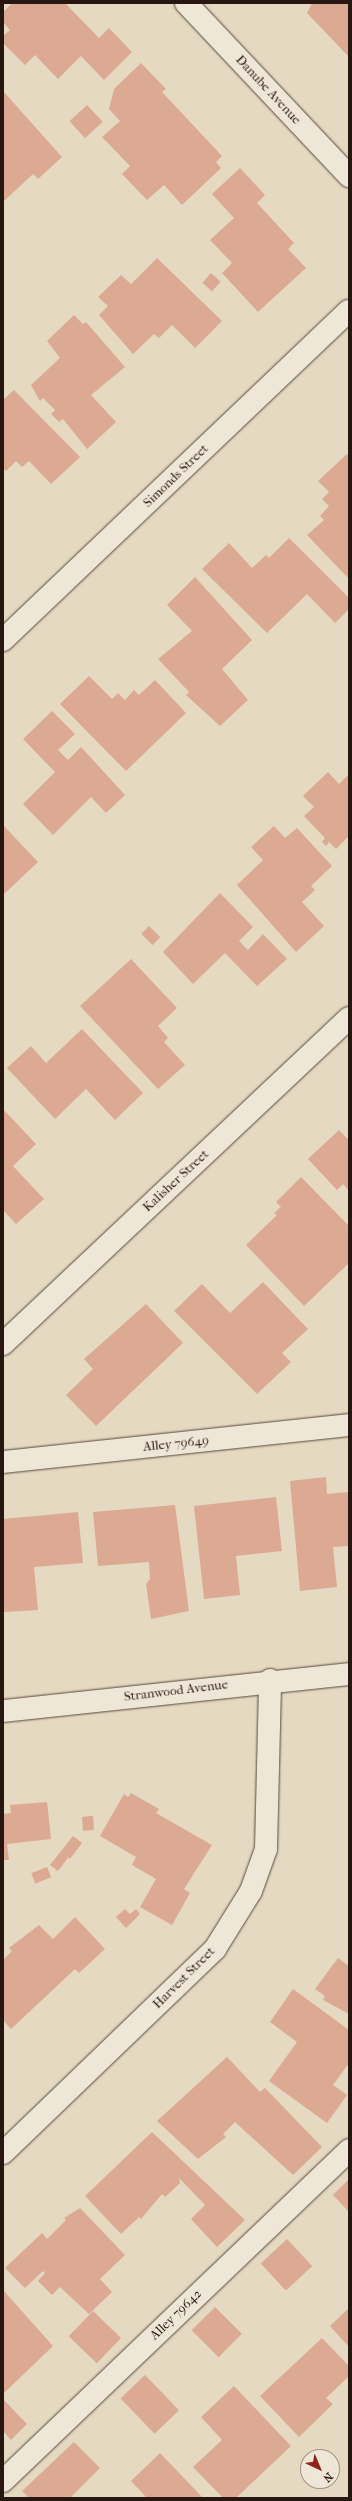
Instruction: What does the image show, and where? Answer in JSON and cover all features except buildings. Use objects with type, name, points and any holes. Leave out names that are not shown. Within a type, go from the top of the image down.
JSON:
[{"type":"street","name":"Danube Avenue","points":[[186,3],[349,176]]},
{"type":"street","name":"Simonds Street","points":[[3,640],[349,311]]},
{"type":"street","name":"Kalisher Street","points":[[3,1344],[349,1018]]},
{"type":"street","name":"Alley 79649","points":[[3,1462],[349,1424]]},
{"type":"street","name":"Stranwood Avenue","points":[[3,1711],[270,1680],[349,1674]]},
{"type":"street","name":"Harvest Street","points":[[3,2153],[215,1949],[252,1891],[266,1849],[270,1680]]},
{"type":"street","name":"Alley 79642","points":[[3,2480],[349,2150]]}]
